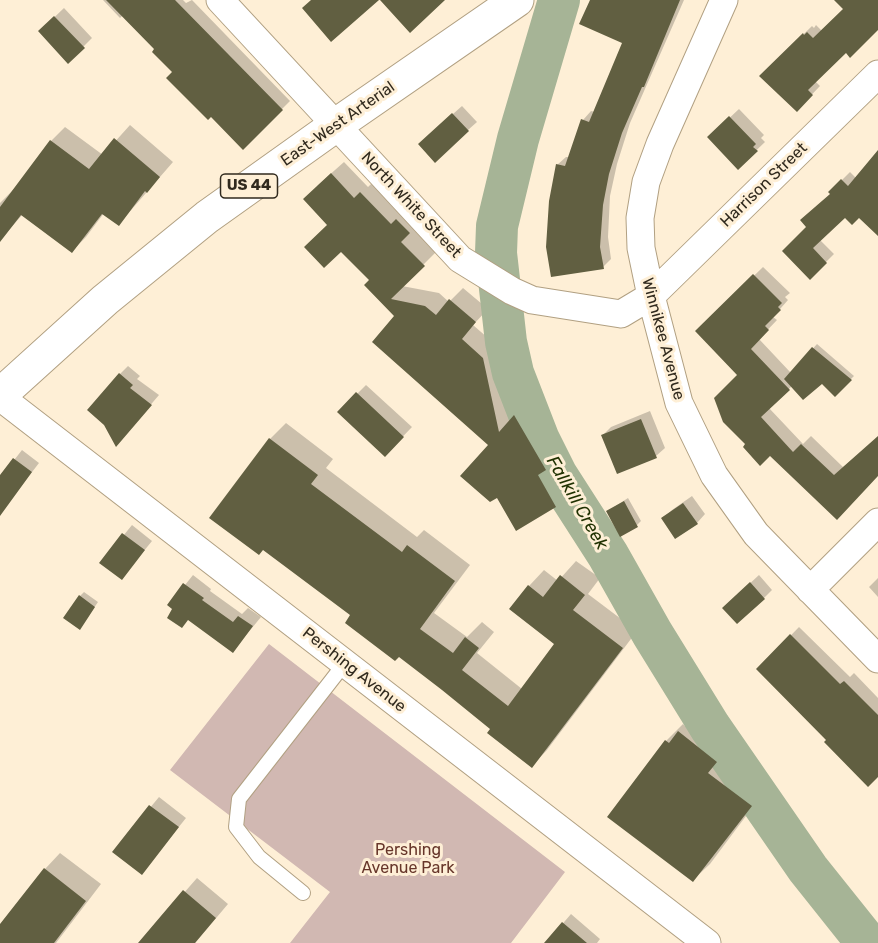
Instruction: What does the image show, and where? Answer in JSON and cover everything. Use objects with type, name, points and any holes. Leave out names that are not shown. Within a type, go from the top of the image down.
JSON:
[{"type":"highway","name":"East-West Arterial","points":[[0,396],[80,322],[172,244],[336,125],[517,0]]},
{"type":"street","name":"North White Street","points":[[220,0],[453,252],[483,274],[522,296],[544,302],[621,314],[651,296]]},
{"type":"street","name":"Winnikee Avenue","points":[[724,0],[660,144],[646,182],[640,218],[641,248],[651,296],[679,403],[714,475],[756,534],[878,660]]},
{"type":"street","name":"Harrison Street","points":[[651,296],[878,74]]},
{"type":"street","name":"Pershing Avenue","points":[[0,396],[707,943]]},
{"type":"street","points":[[810,590],[878,522]]},
{"type":"lane","points":[[303,893],[260,857],[236,827],[239,799],[345,663]]},
{"type":"green space","name":"Pershing Avenue Park","points":[[269,644],[565,872],[511,943],[290,943],[330,892],[170,770]]},
{"type":"building","points":[[106,0],[175,0],[283,110],[243,150],[211,117],[208,120],[166,78],[172,72],[152,52],[154,49]]},
{"type":"building","points":[[311,0],[379,0],[331,42],[302,8]]},
{"type":"building","points":[[380,0],[445,0],[410,33]]},
{"type":"building","points":[[590,0],[680,0],[622,133],[609,174],[603,205],[600,247],[604,269],[551,277],[546,247],[549,201],[556,164],[565,166],[581,119],[589,122],[622,43],[579,24]]},
{"type":"building","points":[[834,0],[878,0],[878,30],[850,58],[846,53],[808,90],[813,95],[797,112],[759,76],[803,33],[804,35],[807,32],[813,38],[843,9]]},
{"type":"building","points":[[54,16],[85,48],[68,64],[38,31]]},
{"type":"building","points":[[452,113],[469,131],[435,163],[418,144]]},
{"type":"building","points":[[729,116],[756,144],[753,147],[758,151],[738,170],[707,137]]},
{"type":"building","points":[[114,138],[160,177],[147,193],[145,191],[119,226],[102,214],[72,253],[21,215],[0,242],[0,207],[50,140],[89,169]]},
{"type":"building","points":[[878,150],[878,236],[859,218],[852,225],[845,218],[813,248],[827,263],[810,280],[782,251],[806,227],[800,220],[830,194],[828,192],[841,179],[848,186]]},
{"type":"building","points":[[331,173],[354,198],[360,192],[391,224],[396,219],[410,233],[401,242],[425,266],[391,299],[425,306],[436,315],[449,299],[476,322],[462,339],[483,358],[499,432],[514,415],[546,470],[538,475],[556,507],[516,531],[497,498],[490,502],[460,476],[488,445],[372,342],[394,316],[364,285],[369,280],[341,252],[324,268],[304,247],[327,225],[303,199]]},
{"type":"building","points":[[753,274],[782,303],[778,307],[781,310],[765,326],[769,330],[751,349],[790,390],[761,417],[793,452],[801,444],[834,475],[878,436],[878,476],[837,520],[770,456],[760,466],[743,447],[745,444],[723,422],[714,398],[737,375],[695,331]]},
{"type":"building","points":[[812,347],[852,380],[835,397],[822,384],[803,400],[784,379]]},
{"type":"building","points":[[119,373],[133,385],[130,388],[152,405],[116,447],[104,425],[87,410]]},
{"type":"building","points":[[356,392],[404,437],[385,457],[337,412]]},
{"type":"building","points":[[641,419],[657,458],[617,474],[601,435]]},
{"type":"building","points":[[269,438],[318,475],[311,484],[402,552],[407,545],[455,581],[420,629],[453,653],[465,637],[479,648],[462,670],[508,706],[554,644],[509,609],[528,585],[543,597],[560,575],[585,595],[573,610],[623,648],[532,768],[487,733],[490,729],[442,690],[399,657],[395,661],[345,623],[350,615],[263,550],[259,555],[209,518]]},
{"type":"building","points":[[13,458],[32,472],[0,516],[0,475]]},
{"type":"building","points":[[624,501],[638,527],[620,537],[606,511]]},
{"type":"building","points":[[683,503],[698,524],[675,539],[661,518]]},
{"type":"building","points":[[122,533],[145,550],[122,580],[99,563]]},
{"type":"building","points":[[750,582],[765,599],[737,624],[722,608]]},
{"type":"building","points":[[183,583],[233,622],[238,616],[253,626],[233,653],[188,620],[182,628],[167,618],[172,609],[167,605]]},
{"type":"building","points":[[79,595],[95,607],[80,630],[63,618]]},
{"type":"building","points":[[790,634],[840,684],[844,681],[878,715],[878,777],[868,787],[824,742],[826,740],[756,669]]},
{"type":"building","points":[[678,731],[717,762],[708,773],[752,806],[693,882],[607,817],[665,740],[669,743]]},
{"type":"building","points":[[149,805],[179,827],[142,875],[112,852]]},
{"type":"building","points":[[44,868],[86,901],[54,943],[0,943],[0,924]]},
{"type":"building","points":[[183,890],[216,918],[195,943],[138,943]]},
{"type":"building","points":[[562,922],[587,943],[544,943]]},
{"type":"waterway","name":"Fallkill Creek","points":[[559,0],[518,139],[497,226],[496,253],[506,342],[513,373],[539,440],[556,474],[608,555],[652,633],[710,727],[808,869],[867,943]]}]
